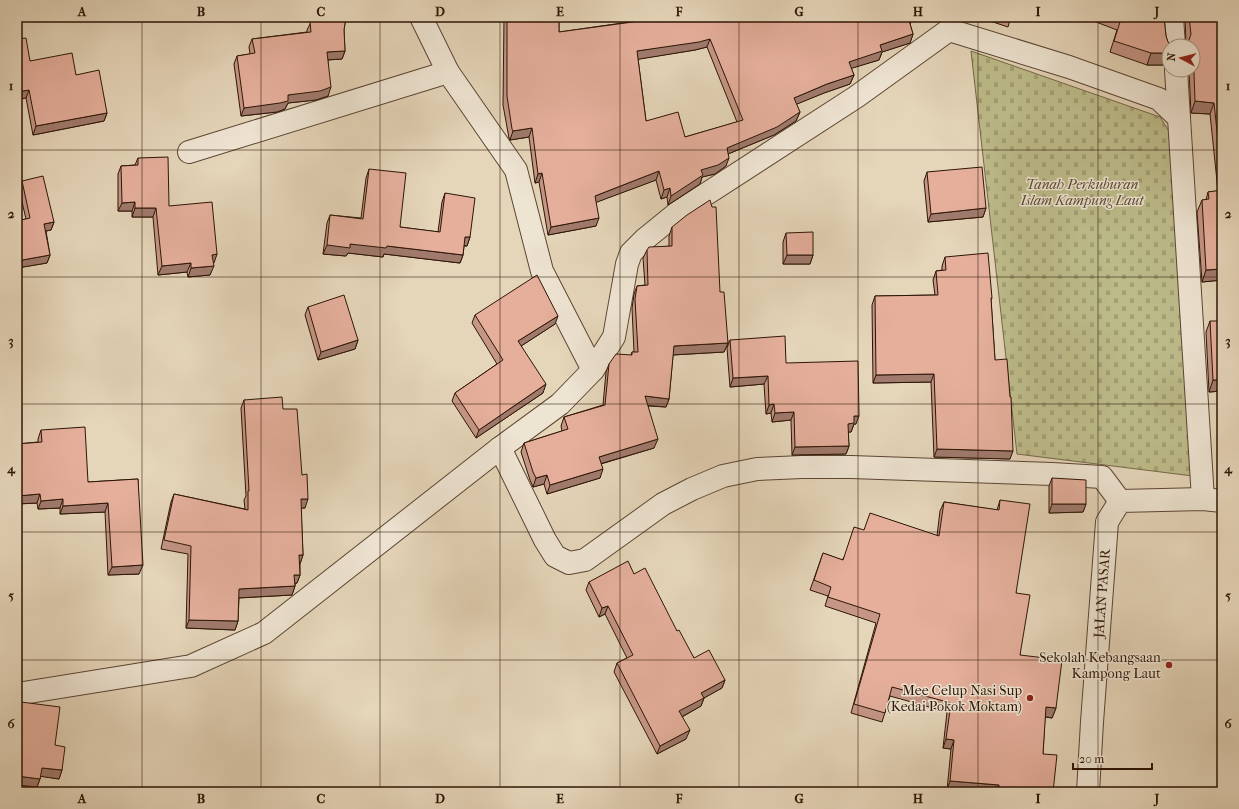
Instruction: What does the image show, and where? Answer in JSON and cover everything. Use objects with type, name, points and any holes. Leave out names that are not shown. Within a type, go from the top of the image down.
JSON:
[{"type":"street","points":[[421,17],[448,72],[516,170],[542,271],[593,370]]},
{"type":"street","points":[[1172,17],[1173,38]]},
{"type":"street","points":[[17,694],[190,666],[264,634],[500,448],[560,404],[593,370],[614,337],[627,264],[631,254],[645,239],[677,213],[856,97],[949,30],[1069,67],[1159,99],[1179,118]]},
{"type":"street","points":[[189,152],[448,72]]},
{"type":"street","points":[[500,448],[545,540],[555,556],[569,563],[585,560],[663,504],[692,489],[724,476],[756,469],[851,467],[1102,477],[1120,501],[1213,500],[1176,78]]},
{"type":"street","name":"JALAN PASAR","points":[[1088,792],[1092,714],[1107,522],[1120,501]]},
{"type":"green space","name":"Tanah Perkuburan Islam Kampung Laut","points":[[971,51],[1160,117],[1172,136],[1193,476],[1017,454]]},
{"type":"building","points":[[313,17],[346,17],[344,30],[345,51],[327,52],[331,87],[320,91],[288,95],[288,101],[280,103],[244,108],[237,56],[255,53],[252,39],[311,32],[310,22],[313,21]]},
{"type":"building","points":[[507,17],[559,17],[559,32],[640,21],[639,17],[908,17],[913,34],[880,45],[882,51],[849,62],[854,75],[827,84],[794,98],[800,112],[777,127],[727,148],[729,158],[718,165],[701,170],[703,175],[671,196],[670,188],[664,190],[659,171],[595,196],[599,218],[551,227],[542,173],[538,174],[532,128],[513,131],[507,96]],"holes":[[[710,39],[743,120],[685,137],[678,112],[646,121],[637,51]]]},
{"type":"building","points":[[1117,17],[1164,17],[1167,38],[1161,38],[1161,53],[1151,53],[1114,41],[1121,19]]},
{"type":"building","points":[[1189,17],[1222,17],[1222,177],[1214,103],[1195,101],[1194,78],[1201,78],[1201,38],[1190,38],[1191,34]]},
{"type":"building","points":[[26,38],[30,61],[72,53],[76,75],[99,70],[107,113],[36,126],[29,90],[17,92],[17,39]]},
{"type":"building","points":[[168,157],[169,206],[212,202],[217,254],[212,255],[214,266],[191,268],[191,263],[162,266],[156,208],[135,208],[135,202],[122,203],[121,166],[138,165],[138,158]]},
{"type":"building","points":[[982,167],[986,208],[931,214],[927,172]]},
{"type":"building","points":[[369,169],[406,173],[400,227],[440,232],[445,193],[475,198],[470,237],[465,237],[463,255],[387,246],[386,248],[350,244],[350,248],[327,245],[330,215],[363,219]]},
{"type":"building","points":[[43,176],[54,222],[44,224],[50,255],[17,261],[17,221],[30,218],[22,181]]},
{"type":"building","points":[[1222,190],[1222,269],[1206,270],[1202,200],[1209,199],[1208,192]]},
{"type":"building","points":[[710,200],[712,207],[716,207],[720,292],[724,292],[728,343],[674,346],[669,399],[645,396],[658,439],[599,457],[603,469],[550,485],[547,475],[536,478],[524,443],[568,429],[564,417],[605,405],[609,364],[616,354],[632,355],[632,352],[638,352],[635,299],[637,286],[648,285],[647,250],[649,247],[672,246],[672,227]]},
{"type":"building","points":[[813,232],[813,255],[787,255],[786,233]]},
{"type":"building","points":[[988,253],[995,360],[1007,359],[1011,397],[1013,451],[937,449],[934,374],[876,375],[875,296],[938,295],[936,271],[946,270],[945,257]]},
{"type":"building","points":[[537,275],[558,316],[518,341],[546,384],[479,430],[455,393],[503,360],[475,315]]},
{"type":"building","points":[[344,295],[358,340],[321,352],[308,307]]},
{"type":"building","points":[[1210,321],[1222,321],[1222,380],[1213,380]]},
{"type":"building","points":[[785,336],[786,363],[858,361],[859,416],[854,416],[854,423],[848,424],[849,446],[795,447],[794,412],[775,413],[774,404],[769,405],[768,376],[733,378],[730,340]]},
{"type":"building","points":[[282,397],[283,409],[297,409],[302,475],[307,474],[308,499],[301,499],[303,555],[299,555],[300,575],[294,575],[295,586],[239,589],[238,621],[189,620],[191,546],[164,540],[174,494],[248,510],[249,491],[244,400]]},
{"type":"building","points":[[85,427],[88,482],[138,479],[143,565],[112,567],[108,503],[63,506],[63,499],[41,501],[40,494],[17,496],[17,444],[42,442],[41,430]]},
{"type":"building","points":[[1052,478],[1086,480],[1086,504],[1052,504]]},
{"type":"building","points":[[1000,500],[1030,504],[1016,593],[1030,595],[1020,655],[1062,660],[1056,708],[1046,707],[1043,754],[1057,755],[1053,792],[999,792],[999,785],[950,781],[954,740],[946,739],[951,703],[892,687],[885,713],[854,704],[880,614],[828,597],[831,587],[814,580],[823,553],[843,560],[854,527],[864,530],[870,513],[939,536],[944,502],[999,510]]},
{"type":"building","points":[[628,561],[634,574],[645,568],[677,631],[679,630],[694,658],[709,650],[725,680],[701,693],[704,698],[679,711],[690,730],[660,746],[617,663],[633,655],[608,606],[602,608],[589,582]]},
{"type":"building","points":[[21,702],[60,707],[55,745],[65,747],[62,770],[42,768],[40,779],[17,776],[17,721],[19,721]]},
{"type":"place","name":"Sekolah Kebangsaan Kampong Laut","points":[[1169,665]]},
{"type":"place","name":"Mee Celup Nasi Sup (Kedai Pokok Moktam)","points":[[1030,698]]}]
